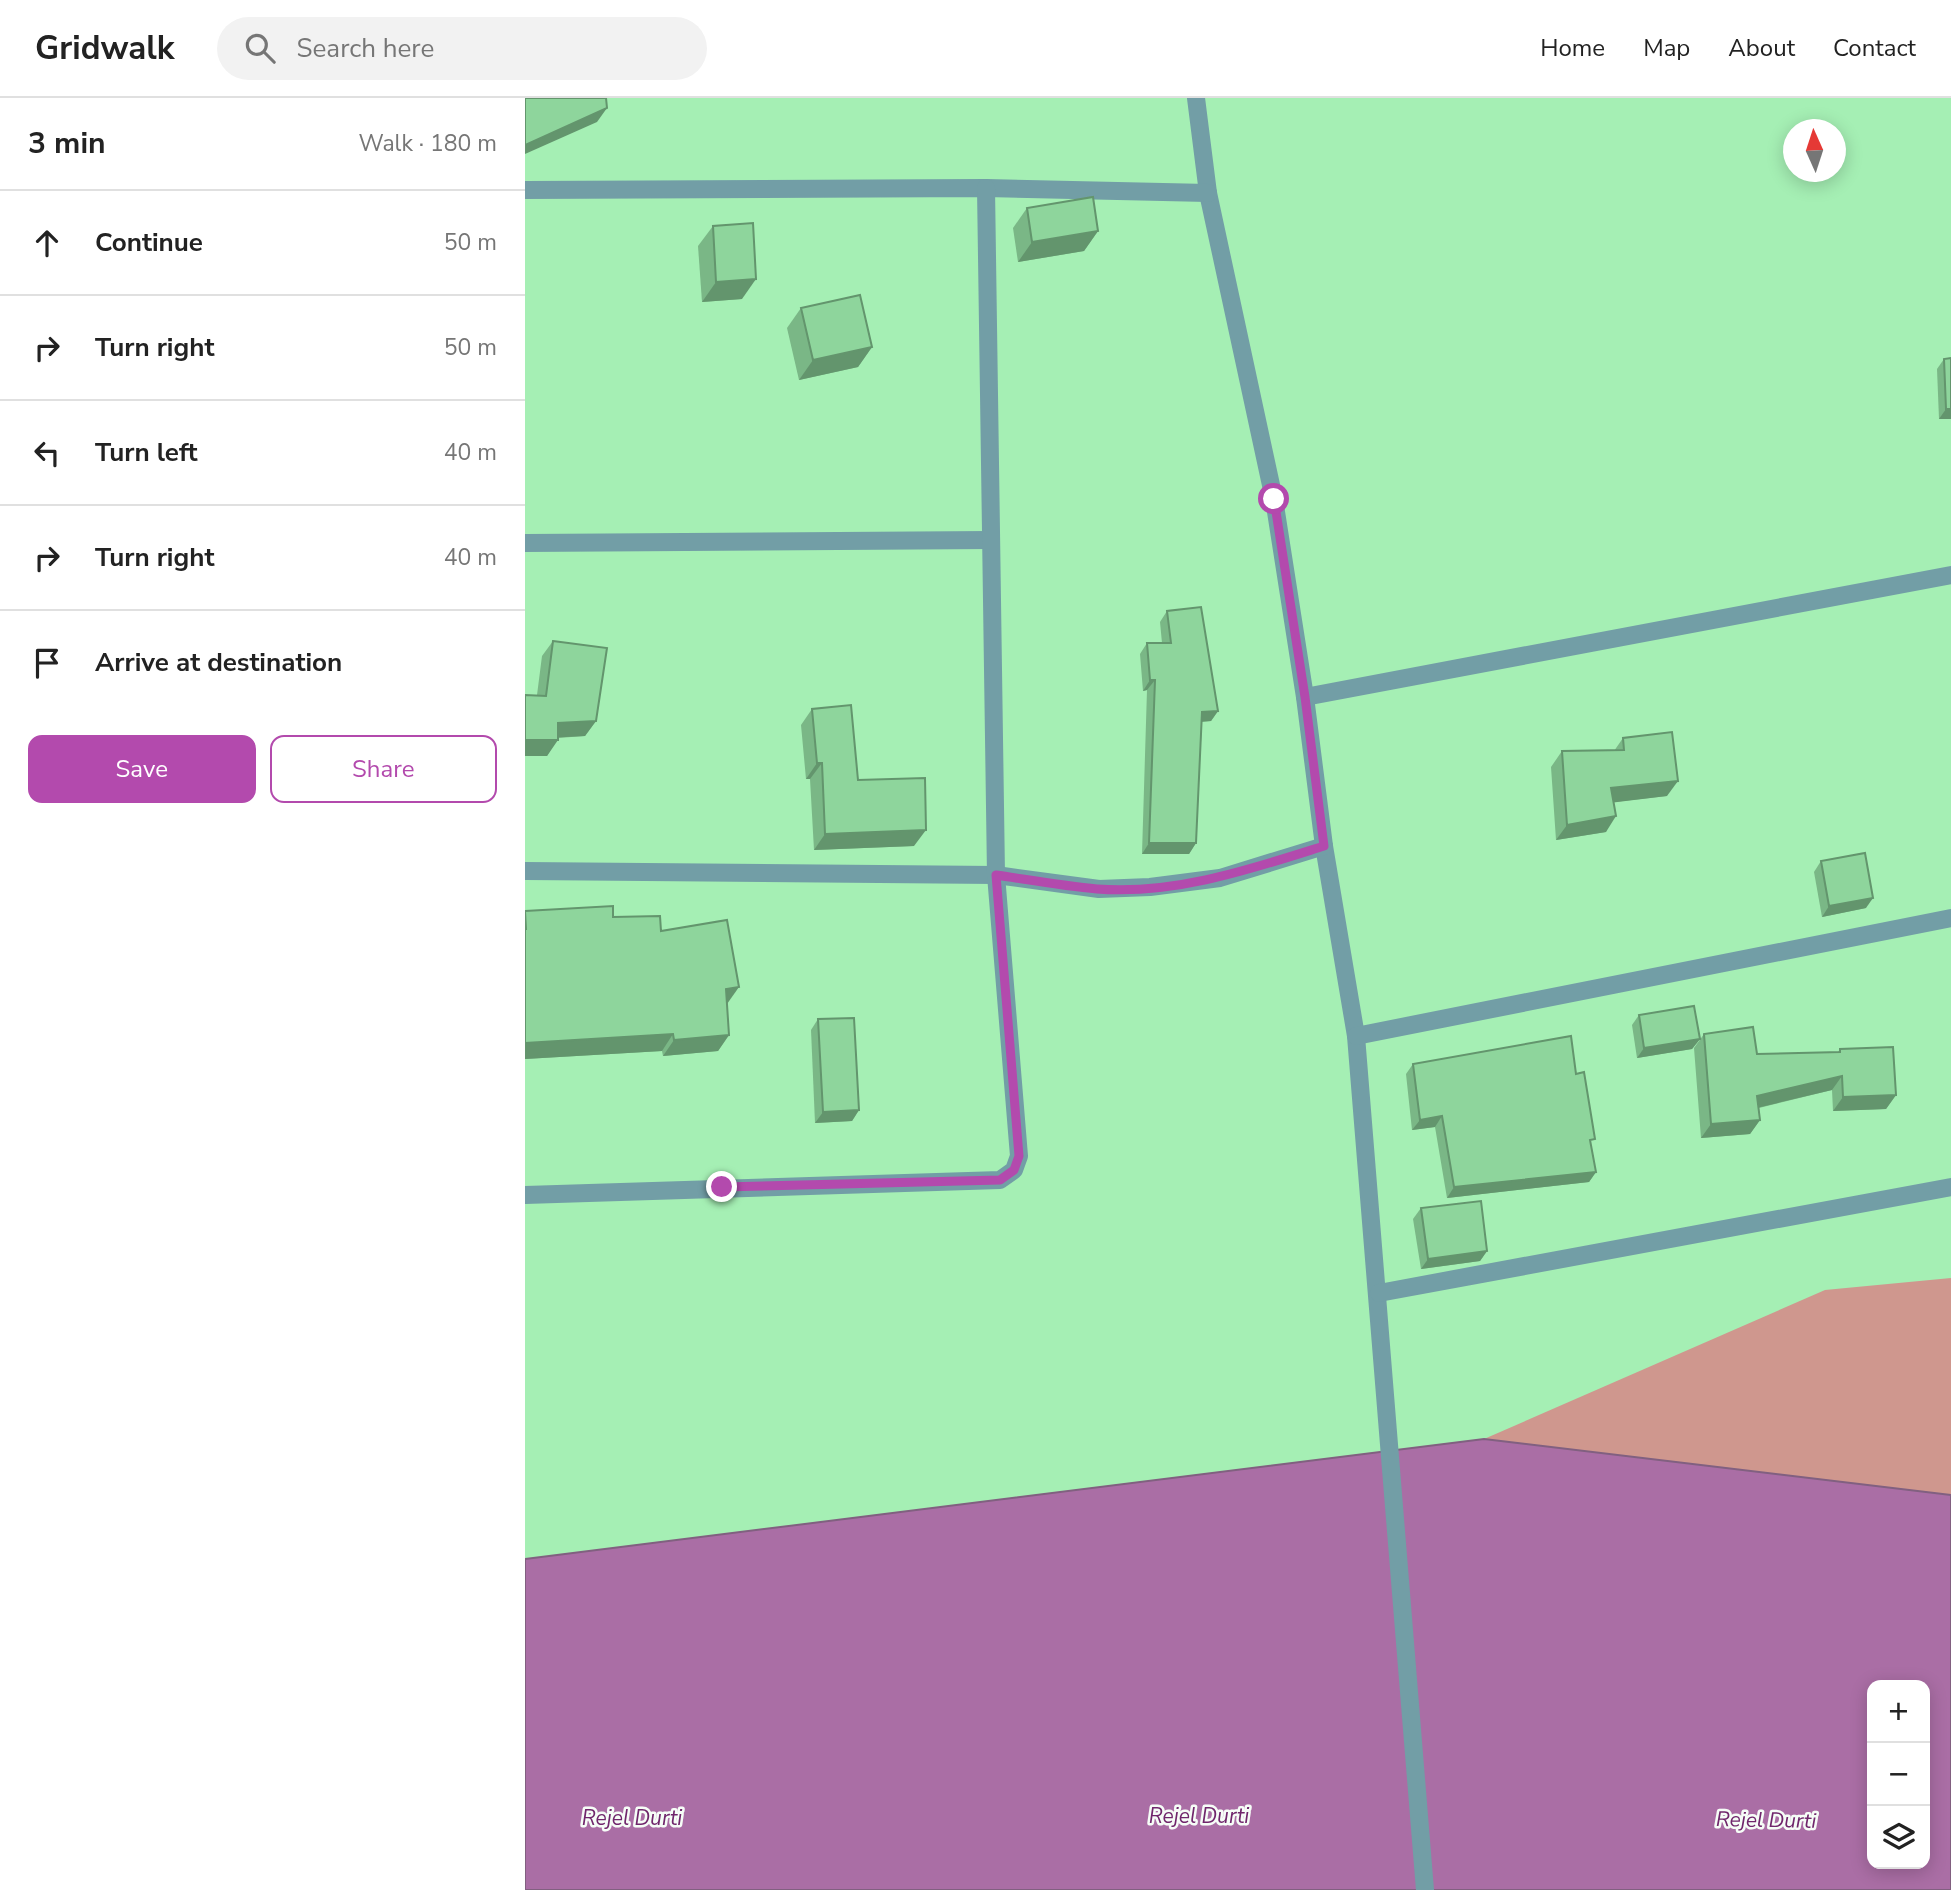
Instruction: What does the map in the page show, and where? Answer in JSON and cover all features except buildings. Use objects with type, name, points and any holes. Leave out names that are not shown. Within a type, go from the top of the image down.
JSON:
[{"type":"street","points":[[1196,98],[1208,193],[1274,499],[1305,697],[1324,846],[1356,1037],[1379,1293],[1425,1890]]},
{"type":"street","points":[[525,190],[986,188],[1208,193]]},
{"type":"street","points":[[525,1195],[1000,1180],[1014,1170],[1019,1156],[996,875],[986,188]]},
{"type":"street","points":[[525,543],[991,540]]},
{"type":"street","points":[[1305,697],[1951,575]]},
{"type":"street","points":[[525,871],[996,875],[1099,889],[1150,887],[1220,878],[1324,846]]},
{"type":"street","points":[[1356,1037],[1951,918]]},
{"type":"street","points":[[1379,1293],[1951,1188]]},
{"type":"shaded area","points":[[1951,1278],[1951,1495],[1484,1439],[1825,1290]]},
{"type":"water","name":"Rejel Durti","points":[[1484,1439],[1951,1495],[1951,1890],[525,1890],[525,1559]]},
{"type":"route","points":[[722,1187],[1000,1180],[1014,1170],[1019,1156],[996,875],[1099,889],[1150,887],[1220,878],[1324,846],[1305,697],[1274,499]]}]
